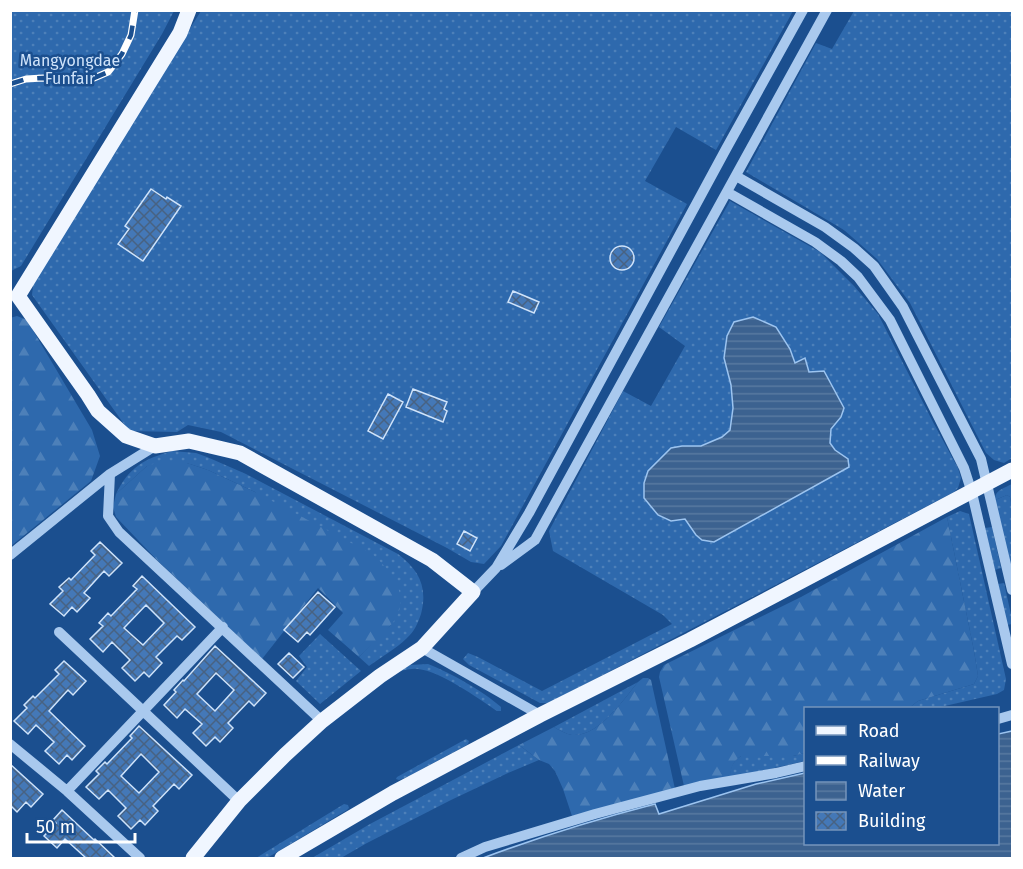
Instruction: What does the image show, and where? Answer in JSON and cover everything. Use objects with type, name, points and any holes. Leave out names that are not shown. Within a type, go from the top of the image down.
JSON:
[{"type":"main road","points":[[189,10],[180,33],[14,300],[98,411],[126,436],[155,446],[189,441],[240,453],[432,560],[473,592],[422,648],[380,676],[322,721],[285,755],[239,801],[193,858]]},
{"type":"main road","points":[[282,858],[393,793],[540,715],[690,640],[1012,471]]},
{"type":"street","points":[[496,568],[529,513],[803,10]]},
{"type":"street","points":[[473,592],[496,568],[535,540],[827,10]]},
{"type":"street","points":[[736,176],[825,227],[854,248],[873,266],[903,307],[981,459],[1012,590]]},
{"type":"street","points":[[727,192],[815,242],[841,261],[858,277],[890,320],[964,468],[1009,633],[1012,664]]},
{"type":"street","points":[[815,242],[825,227]]},
{"type":"street","points":[[916,372],[933,365]]},
{"type":"street","points":[[10,555],[110,474],[155,446]]},
{"type":"street","points":[[110,474],[108,516],[119,532],[322,721]]},
{"type":"street","points":[[992,577],[1008,573]]},
{"type":"street","points":[[67,791],[223,627]]},
{"type":"street","points":[[59,632],[239,801]]},
{"type":"street","points":[[422,648],[540,715]]},
{"type":"street","points":[[10,744],[67,791],[140,858]]},
{"type":"street","points":[[461,858],[485,848],[595,814],[700,786],[804,766]]},
{"type":"green space","name":"Mangyongdae Funfair","points":[[11,10],[174,11],[21,266],[11,271]]},
{"type":"green space","points":[[201,11],[793,11],[716,150],[676,127],[645,181],[687,204],[501,546],[484,564],[471,562],[221,432],[188,425],[177,432],[129,431],[32,295],[34,277]]},
{"type":"green space","points":[[854,11],[1012,11],[1012,458],[1004,463],[994,460],[986,453],[910,303],[877,259],[844,230],[746,172],[816,43],[832,49]]},
{"type":"green space","points":[[730,201],[820,252],[878,314],[958,468],[961,478],[958,488],[549,703],[540,703],[469,665],[463,659],[468,653],[478,657],[542,691],[672,624],[663,615],[553,551],[549,531],[623,391],[651,406],[685,346],[659,327]],"holes":[[[790,349],[795,363],[809,372],[841,417],[831,429],[830,444],[848,459],[696,535],[685,519],[644,498],[644,483],[648,471],[682,446],[701,446],[722,437],[730,430],[733,408],[731,385],[724,358]]]},
{"type":"green space","points":[[17,316],[27,320],[92,430],[100,456],[91,481],[11,546],[10,318]]},
{"type":"green space","points":[[172,451],[196,453],[246,474],[398,554],[411,566],[422,587],[421,614],[412,633],[369,666],[359,657],[391,625],[255,492],[187,463],[147,466],[116,494],[126,477],[138,465]]},
{"type":"green space","points":[[159,462],[187,463],[208,470],[255,492],[372,554],[389,572],[398,587],[401,603],[392,623],[382,636],[359,657],[328,630],[343,613],[318,588],[262,659],[157,560],[116,517],[113,507],[116,494],[147,466]]},
{"type":"green space","points":[[1012,484],[1012,507],[1010,497],[1007,495],[995,500],[998,492]]},
{"type":"green space","points":[[1007,495],[1010,497],[1012,507],[1012,571],[995,500]]},
{"type":"green space","points":[[960,511],[969,514],[1006,679],[1004,690],[997,694],[940,707],[910,707],[918,701],[974,684],[978,676],[947,517]]},
{"type":"green space","points":[[947,517],[978,676],[974,684],[918,701],[910,707],[804,707],[804,753],[793,756],[741,756],[732,766],[730,778],[684,786],[659,677],[664,665],[801,597]]},
{"type":"green space","points":[[992,527],[1001,568],[995,570],[985,528]]},
{"type":"green space","points":[[1004,583],[1012,619],[1012,624],[1007,625],[998,584]]},
{"type":"green space","points":[[320,634],[361,671],[320,704],[296,681],[307,667],[299,656]]},
{"type":"green space","points":[[428,664],[476,689],[501,707],[501,711],[497,711],[459,686],[427,671],[416,669],[400,671],[410,665]]},
{"type":"green space","points":[[643,678],[651,680],[675,789],[572,816],[555,771],[549,764],[539,760],[519,745],[554,727],[572,735],[592,730],[610,716]]},
{"type":"green space","points":[[638,682],[610,716],[592,730],[572,735],[554,727]]},
{"type":"green space","points":[[466,739],[469,741],[465,746],[407,777],[396,779],[397,777]]},
{"type":"green space","points":[[519,745],[539,760],[451,800],[341,858],[312,858],[370,824]]},
{"type":"green space","points":[[804,753],[804,761],[730,778],[732,766],[741,756],[793,756]]},
{"type":"green space","points":[[344,804],[348,805],[347,810],[267,858],[256,858]]},
{"type":"water","points":[[753,317],[776,327],[790,349],[795,363],[805,358],[809,372],[824,371],[844,408],[841,417],[831,429],[830,443],[835,450],[848,459],[849,467],[714,542],[702,540],[685,519],[671,521],[658,515],[644,498],[644,483],[648,471],[671,448],[701,446],[722,437],[730,430],[733,408],[731,385],[724,358],[727,336],[734,322]]},
{"type":"water","points":[[1012,731],[1012,858],[483,858],[568,829],[655,804],[659,814],[756,784],[804,773],[804,845],[999,845],[999,734]]},
{"type":"building","points":[[151,189],[181,206],[143,261],[118,244],[129,229],[125,226]]},
{"type":"building","points":[[622,246],[627,247],[633,253],[633,263],[627,269],[622,270],[617,269],[611,263],[610,258],[611,253],[617,247]]},
{"type":"building","points":[[513,291],[539,302],[534,313],[508,302]]},
{"type":"building","points":[[413,389],[447,402],[443,422],[406,407]]},
{"type":"building","points":[[388,394],[403,402],[383,439],[368,431]]},
{"type":"building","points":[[464,531],[477,538],[470,551],[457,544]]},
{"type":"building","points":[[100,542],[122,563],[109,576],[104,571],[84,593],[90,598],[77,612],[72,607],[64,616],[50,604],[63,591],[59,587],[69,578],[71,580],[95,555],[91,551]]},
{"type":"building","points":[[142,576],[195,627],[182,640],[177,636],[156,657],[162,663],[149,677],[144,672],[135,681],[122,668],[130,660],[112,642],[103,652],[90,639],[103,626],[99,623],[108,613],[111,616],[137,589],[133,586]],"holes":[[[146,605],[164,623],[143,645],[124,628]]]},
{"type":"building","points":[[318,592],[335,607],[310,635],[307,632],[298,642],[284,630]]},
{"type":"building","points":[[215,646],[266,693],[254,706],[249,701],[228,723],[233,728],[220,742],[215,737],[206,746],[193,733],[202,724],[185,709],[177,718],[164,705],[176,692],[174,690]],"holes":[[[216,673],[234,690],[215,711],[197,694]]]},
{"type":"building","points":[[289,653],[304,667],[293,678],[278,664]]},
{"type":"building","points":[[64,661],[86,681],[73,695],[68,690],[49,711],[85,746],[72,760],[67,755],[59,764],[45,751],[54,742],[36,725],[28,734],[14,721],[27,708],[24,705],[33,696],[35,698],[59,674],[55,670]]},
{"type":"building","points":[[139,726],[192,775],[179,789],[174,784],[153,806],[158,811],[145,825],[140,820],[131,829],[118,816],[126,808],[108,790],[99,799],[86,787],[99,774],[96,771],[105,762],[107,764],[132,738],[130,736]],"holes":[[[141,754],[159,772],[139,793],[121,776]]]},
{"type":"building","points":[[10,764],[43,794],[31,807],[26,802],[17,812],[10,805]]},
{"type":"building","points":[[62,810],[115,858],[86,858],[65,839],[57,848],[44,836],[56,823],[53,820]]},
{"type":"railway","points":[[10,84],[26,79],[43,78],[87,81],[108,72],[122,54],[131,35],[135,10]]}]
